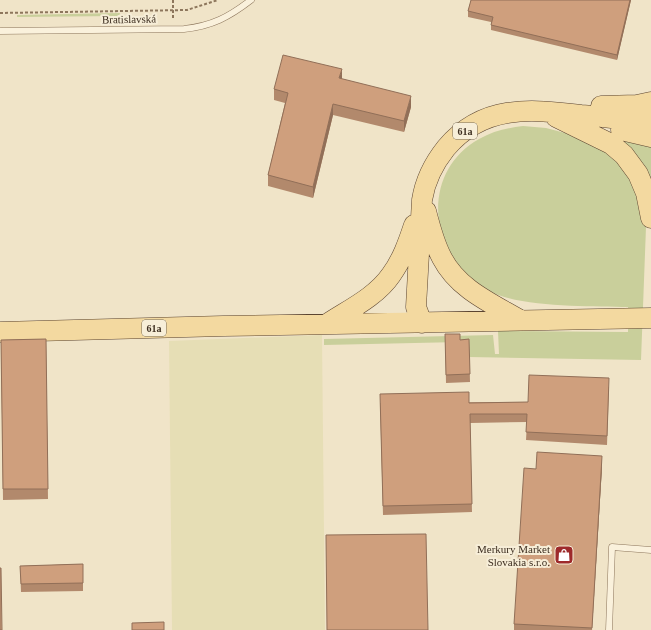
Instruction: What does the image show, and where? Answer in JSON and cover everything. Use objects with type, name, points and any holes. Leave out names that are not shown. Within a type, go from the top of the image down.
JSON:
[{"type":"main road","name":"61a","points":[[327,324],[380,288],[390,277],[400,262],[407,246],[424,190],[434,166],[450,144],[466,130],[475,124],[498,114],[511,112],[544,111],[581,106],[619,106],[651,102]]},
{"type":"main road","name":"61a","points":[[544,111],[651,122]]},
{"type":"main road","name":"61a","points":[[544,111],[651,137]]},
{"type":"main road","name":"61a","points":[[544,111],[611,144],[624,155],[638,174],[646,193],[651,218]]},
{"type":"main road","name":"61a","points":[[422,200],[430,307],[422,323]]},
{"type":"main road","points":[[422,200],[440,253],[456,278],[476,295],[520,320]]},
{"type":"main road","name":"61a","points":[[0,332],[651,318]]},
{"type":"lane","name":"Bratislavská","points":[[0,31],[184,29],[208,25],[225,18],[251,0]]},
{"type":"lane","points":[[609,630],[612,547],[651,550]]},
{"type":"path","points":[[173,0],[173,18]]},
{"type":"path","points":[[0,13],[187,10],[218,0]]},
{"type":"shaded area","points":[[322,335],[325,630],[172,630],[169,341]]},
{"type":"green space","points":[[120,13],[119,16],[17,17],[17,15]]},
{"type":"green space","points":[[523,126],[546,128],[588,139],[626,167],[645,214],[646,227],[641,360],[469,357],[460,342],[324,345],[324,339],[493,335],[495,354],[499,354],[498,331],[628,332],[628,307],[556,305],[517,300],[501,296],[480,287],[471,281],[460,269],[445,248],[441,233],[438,205],[440,192],[449,168],[467,147],[479,139],[500,130]]},
{"type":"green space","points":[[616,135],[651,143],[651,179]]},
{"type":"building","points":[[471,0],[630,0],[617,55],[491,25],[493,17],[468,11]]},
{"type":"building","points":[[283,55],[342,69],[339,78],[411,96],[404,121],[333,104],[313,187],[268,175],[288,93],[274,89]]},
{"type":"building","points":[[445,334],[460,334],[460,340],[469,339],[470,374],[446,375]]},
{"type":"building","points":[[46,339],[48,489],[3,489],[1,340]]},
{"type":"building","points":[[529,375],[609,378],[607,436],[526,432],[527,414],[470,414],[472,504],[383,506],[380,394],[469,392],[469,403],[528,402]]},
{"type":"building","name":"Merkury Market Slovakia s.r.o.","points":[[537,452],[602,456],[592,628],[514,624],[524,468],[536,469]]},
{"type":"building","points":[[426,534],[428,630],[327,630],[326,535]]},
{"type":"building","points":[[83,564],[83,583],[21,584],[20,566]]},
{"type":"building","points":[[1,568],[2,630],[0,630]]},
{"type":"building","points":[[164,622],[164,630],[132,630],[132,623]]},
{"type":"place","name":"Merkury Market Slovakia s.r.o.","points":[[564,555]]}]
